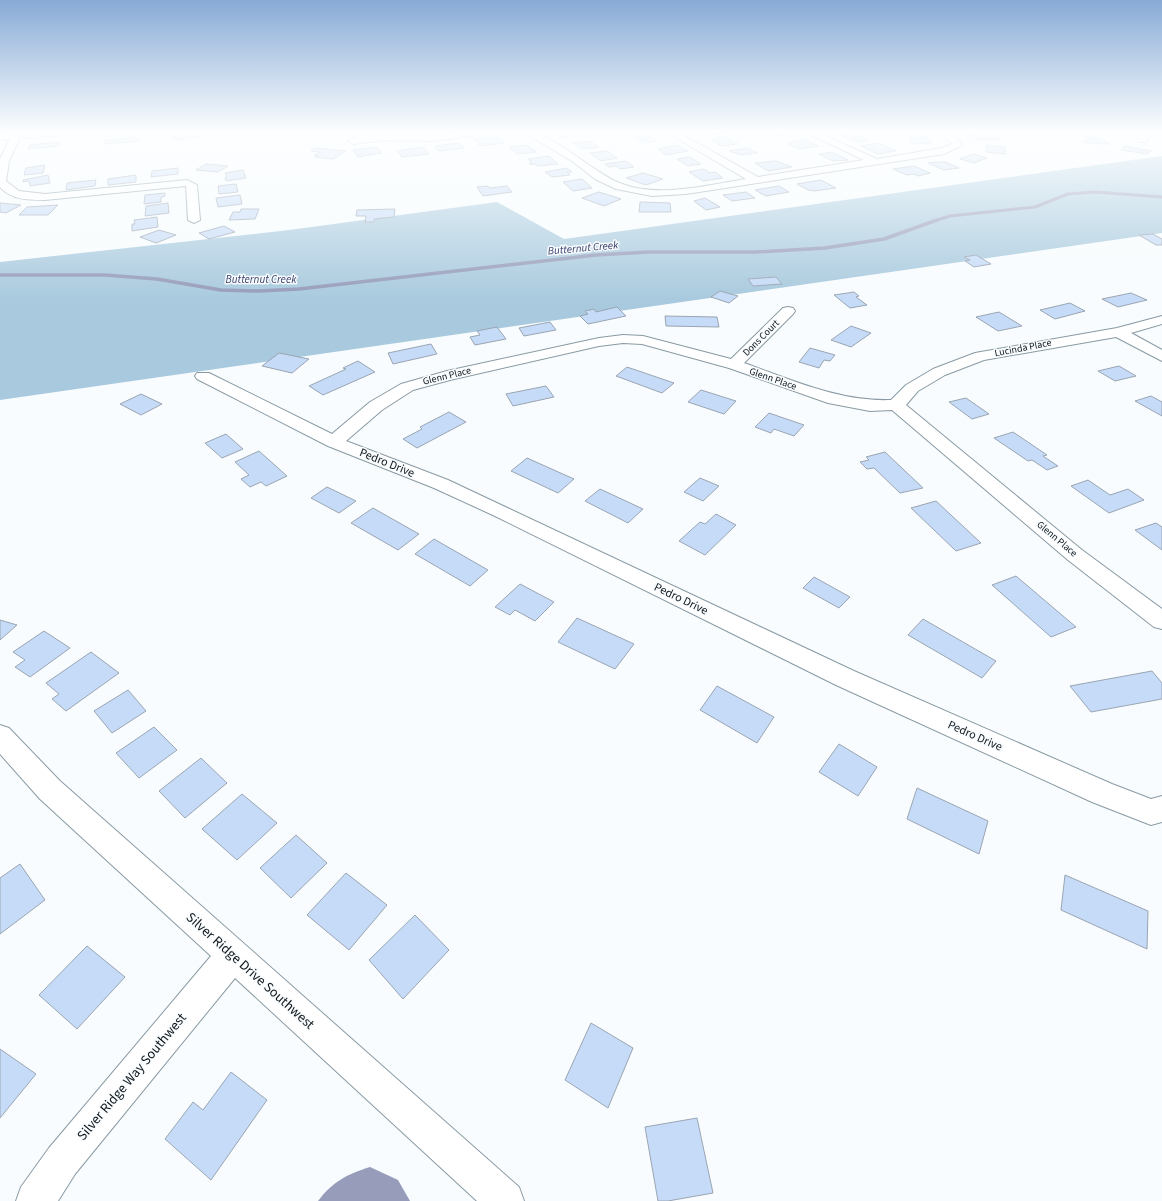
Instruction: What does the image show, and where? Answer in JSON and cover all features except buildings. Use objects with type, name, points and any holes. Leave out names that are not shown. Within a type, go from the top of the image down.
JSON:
[{"type":"street","points":[[5,187],[22,196],[45,197],[146,187]]},
{"type":"street","points":[[192,187],[194,220]]},
{"type":"street","points":[[622,187],[638,192],[655,194],[710,187]]},
{"type":"street","name":"Dons Court","points":[[734,365],[788,311]]},
{"type":"street","name":"Lucinda Place","points":[[896,405],[912,388],[939,372],[980,356],[1118,332],[1162,320]]},
{"type":"street","points":[[1118,332],[1162,356]]},
{"type":"street","name":"Glenn Place","points":[[334,442],[376,406],[407,387],[447,376],[599,342],[623,339],[643,340],[734,365],[834,400],[870,406],[896,405],[1075,555],[1162,621]]},
{"type":"street","name":"Pedro Drive","points":[[203,376],[334,442],[447,487],[845,678],[1102,793],[1151,812],[1162,809]]},
{"type":"street","name":"Silver Ridge Drive Southwest","points":[[0,736],[50,790],[505,1201]]},
{"type":"street","name":"Silver Ridge Way Southwest","points":[[35,1201],[62,1161],[233,955]]},
{"type":"shaded area","points":[[938,187],[1162,187],[1162,233],[0,400],[0,262],[289,230],[497,202],[564,239]]},
{"type":"shaded area","points":[[370,1167],[398,1180],[410,1201],[318,1201],[329,1188],[341,1179]]},
{"type":"waterway","name":"Butternut Creek","points":[[936,220],[950,216],[1035,207],[1068,194],[1095,192],[1162,197]]},
{"type":"waterway","name":"Butternut Creek","points":[[0,275],[105,275],[157,279],[221,290],[259,291],[299,289],[596,255],[649,252],[756,252],[825,248],[884,239],[936,220]]}]
